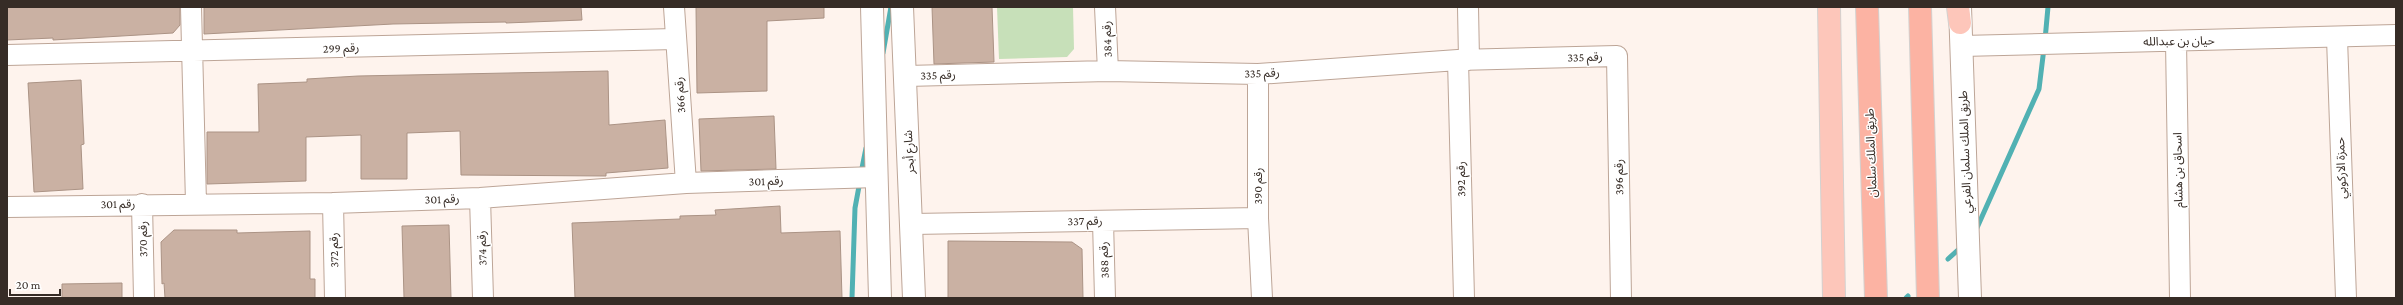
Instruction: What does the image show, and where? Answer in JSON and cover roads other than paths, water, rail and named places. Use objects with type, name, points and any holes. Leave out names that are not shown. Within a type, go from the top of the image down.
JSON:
[{"type":"highway","name":"طريق الملك سلمان","points":[[1867,7],[1876,298]]},
{"type":"highway","points":[[1920,7],[1928,298]]},
{"type":"main road","points":[[1829,7],[1834,298]]},
{"type":"main road","points":[[1832,185],[1849,298]]},
{"type":"street","points":[[191,7],[196,203]]},
{"type":"street","name":"رقم 366","points":[[674,7],[686,183]]},
{"type":"street","points":[[872,7],[880,298]]},
{"type":"street","name":"شارع أبحر","points":[[902,7],[914,298]]},
{"type":"street","name":"رقم 384","points":[[1106,7],[1108,71]]},
{"type":"street","name":"رقم 392","points":[[1464,298],[1464,60],[1468,7]]},
{"type":"street","name":"طريق الملك سلمان الفرعي","points":[[1959,12],[1962,46],[1970,298]]},
{"type":"street","name":"حيان بن عبدالله","points":[[1962,46],[2337,38],[2396,35]]},
{"type":"street","name":"حمزة الاركوبي","points":[[2337,38],[2346,298]]},
{"type":"street","name":"رقم 299","points":[[7,55],[193,52],[675,39]]},
{"type":"street","name":"اسحاق بن هشام","points":[[2176,41],[2180,298]]},
{"type":"street","name":"رقم 335","points":[[906,76],[1108,71],[1258,74],[1464,60],[1617,56]]},
{"type":"street","name":"رقم 396","points":[[1617,56],[1621,298]]},
{"type":"street","name":"رقم 390","points":[[1258,74],[1258,218],[1262,298]]},
{"type":"street","name":"رقم 301","points":[[7,207],[196,203],[333,203],[480,198],[686,183],[877,178]]},
{"type":"street","name":"رقم 374","points":[[480,198],[483,298]]},
{"type":"street","name":"رقم 372","points":[[333,203],[335,298]]},
{"type":"street","name":"رقم 370","points":[[142,204],[144,298]]},
{"type":"street","name":"رقم 337","points":[[912,224],[1258,218]]},
{"type":"street","name":"رقم 388","points":[[1103,221],[1105,298]]},
{"type":"waterway","points":[[883,53],[891,7]]},
{"type":"waterway","points":[[2045,40],[2048,7]]},
{"type":"waterway","points":[[1976,230],[2039,89],[2044,48]]},
{"type":"waterway","points":[[861,173],[866,148]]},
{"type":"waterway","points":[[852,298],[855,208],[860,181]]},
{"type":"waterway","points":[[1948,259],[1959,249]]}]
